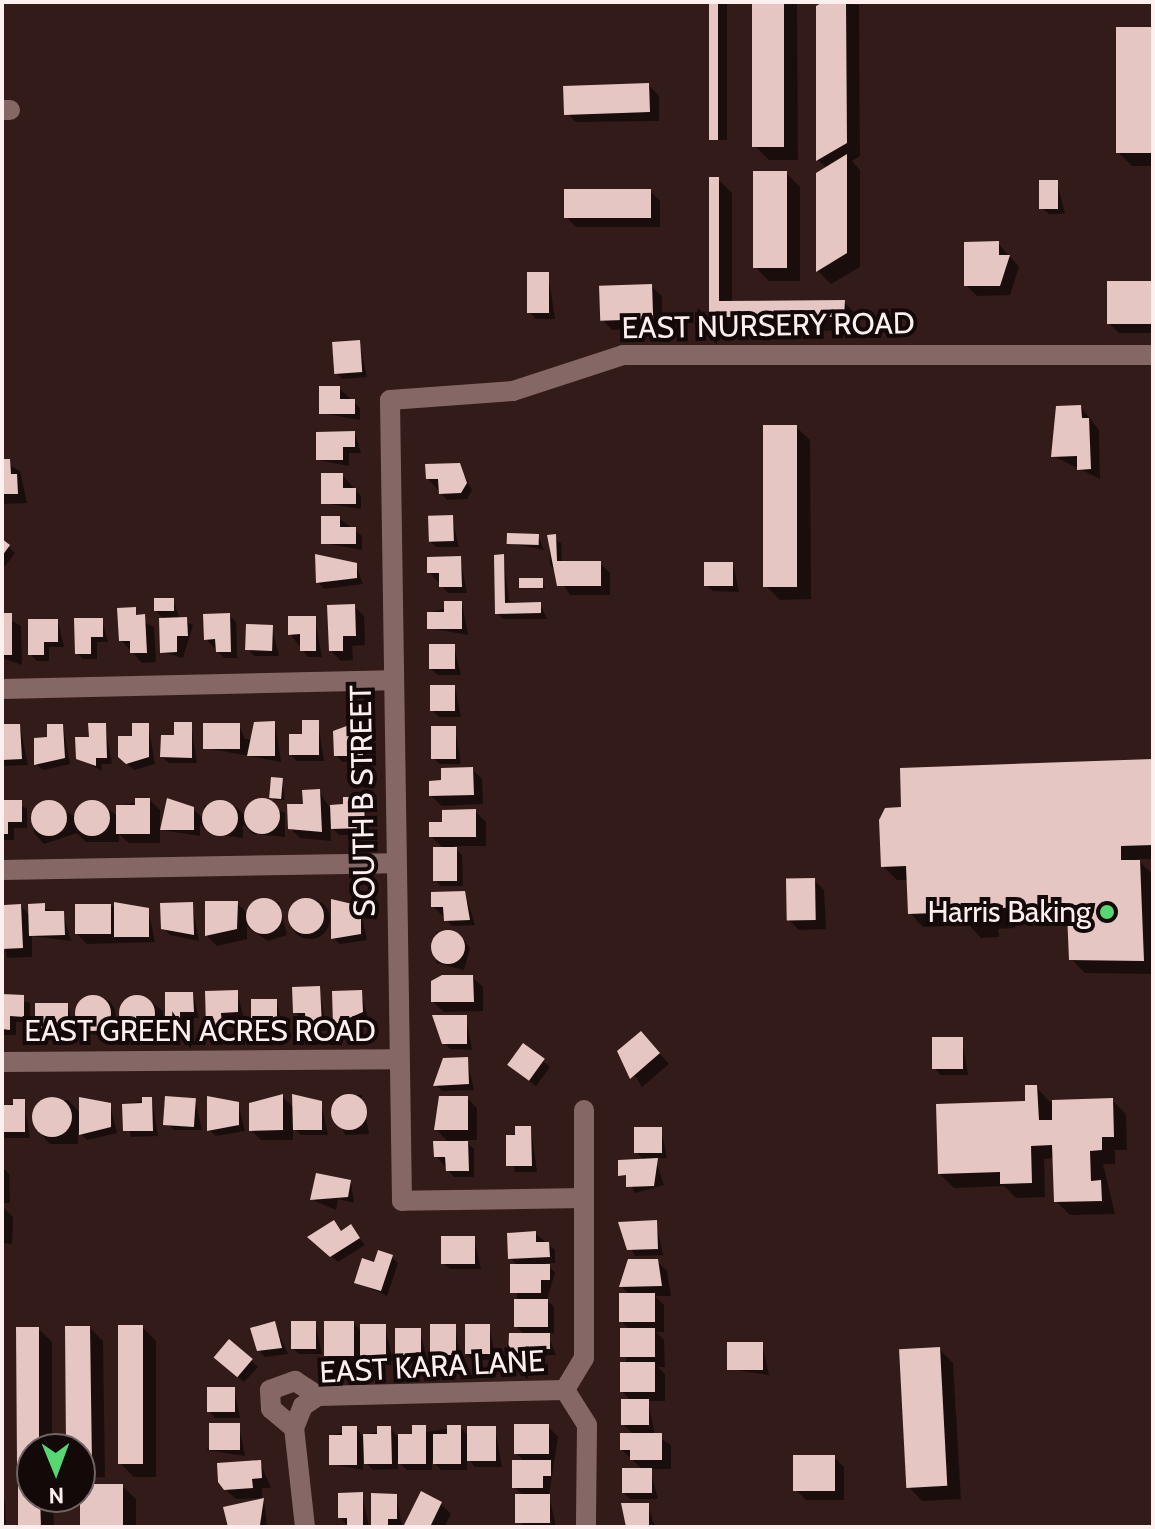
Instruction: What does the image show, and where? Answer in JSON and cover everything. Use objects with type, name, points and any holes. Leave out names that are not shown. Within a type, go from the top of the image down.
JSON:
[{"type":"street","name":"EAST NURSERY ROAD","points":[[390,400],[513,391],[623,355],[1153,355]]},
{"type":"street","name":"SOUTH B STREET","points":[[390,400],[391,680],[402,1201],[583,1198]]},
{"type":"street","points":[[2,689],[391,680]]},
{"type":"street","points":[[2,870],[394,863]]},
{"type":"street","name":"EAST GREEN ACRES ROAD","points":[[2,1062],[398,1059]]},
{"type":"street","points":[[584,1110],[584,1358],[565,1390],[587,1425],[586,1527]]},
{"type":"street","name":"EAST KARA LANE","points":[[294,1428],[271,1409],[270,1390],[295,1381],[311,1401],[565,1390]]},
{"type":"street","points":[[305,1527],[294,1428],[311,1401]]},
{"type":"building","points":[[709,2],[718,2],[718,140],[709,140]]},
{"type":"building","points":[[752,2],[784,2],[784,147],[752,147]]},
{"type":"building","points":[[823,2],[846,2],[847,143],[816,161],[816,6]]},
{"type":"building","points":[[1116,27],[1153,27],[1153,153],[1116,153]]},
{"type":"building","points":[[649,83],[650,112],[564,115],[563,86]]},
{"type":"building","points":[[847,154],[847,253],[816,272],[816,173]]},
{"type":"building","points":[[753,171],[787,171],[787,268],[753,268]]},
{"type":"building","points":[[709,177],[719,177],[719,301],[845,300],[844,317],[709,317]]},
{"type":"building","points":[[1039,180],[1058,180],[1058,209],[1039,209]]},
{"type":"building","points":[[564,189],[651,189],[651,218],[564,218]]},
{"type":"building","points":[[999,241],[999,255],[1010,255],[1000,286],[964,286],[964,242]]},
{"type":"building","points":[[527,272],[549,272],[549,313],[527,313]]},
{"type":"building","points":[[1107,281],[1151,281],[1151,324],[1107,324]]},
{"type":"building","points":[[652,284],[653,319],[600,321],[599,286]]},
{"type":"building","points":[[360,340],[362,372],[334,374],[332,342]]},
{"type":"building","points":[[319,386],[340,386],[340,399],[355,399],[355,414],[319,414]]},
{"type":"building","points":[[1081,405],[1082,418],[1089,418],[1091,469],[1077,470],[1077,456],[1051,457],[1056,406]]},
{"type":"building","points":[[763,425],[797,425],[797,587],[763,587]]},
{"type":"building","points":[[355,431],[355,447],[343,447],[343,460],[316,460],[316,432]]},
{"type":"building","points":[[2,459],[10,459],[11,474],[17,474],[18,494],[2,494]]},
{"type":"building","points":[[460,463],[467,483],[461,493],[439,494],[438,479],[426,479],[425,464]]},
{"type":"building","points":[[321,473],[343,473],[343,488],[356,488],[356,504],[321,504]]},
{"type":"building","points":[[453,515],[454,541],[429,542],[428,516]]},
{"type":"building","points":[[321,516],[340,516],[340,527],[356,527],[356,544],[321,544]]},
{"type":"building","points":[[507,533],[539,534],[539,545],[507,544]]},
{"type":"building","points":[[556,534],[557,561],[601,561],[601,586],[557,586],[547,535]]},
{"type":"building","points":[[2,539],[10,545],[2,556]]},
{"type":"building","points":[[315,554],[357,563],[357,578],[316,583]]},
{"type":"building","points":[[504,554],[505,603],[541,602],[541,613],[495,614],[494,555]]},
{"type":"building","points":[[461,556],[462,587],[439,587],[439,573],[427,573],[427,557]]},
{"type":"building","points":[[704,562],[733,562],[733,586],[704,586]]},
{"type":"building","points":[[519,578],[543,578],[543,588],[519,588]]},
{"type":"building","points":[[154,598],[174,598],[174,611],[154,611]]},
{"type":"building","points":[[444,601],[462,601],[462,629],[427,629],[427,612],[444,612]]},
{"type":"building","points":[[355,604],[356,636],[343,636],[343,651],[329,651],[327,605]]},
{"type":"building","points":[[136,607],[136,615],[145,614],[147,653],[130,653],[130,641],[119,641],[117,608]]},
{"type":"building","points":[[2,613],[12,613],[12,655],[2,655]]},
{"type":"building","points":[[230,613],[231,652],[216,652],[215,639],[204,640],[203,614]]},
{"type":"building","points":[[288,616],[316,616],[316,651],[300,651],[300,634],[288,635]]},
{"type":"building","points":[[187,617],[188,636],[177,636],[177,652],[160,653],[159,618]]},
{"type":"building","points":[[74,618],[103,618],[103,637],[91,637],[91,654],[75,654]]},
{"type":"building","points":[[28,619],[58,619],[58,642],[44,642],[44,655],[28,655]]},
{"type":"building","points":[[246,624],[273,625],[272,651],[245,650]]},
{"type":"building","points":[[429,644],[455,644],[455,669],[429,669]]},
{"type":"building","points":[[430,685],[455,685],[455,711],[430,711]]},
{"type":"building","points":[[302,720],[319,720],[319,755],[289,755],[289,734],[302,734]]},
{"type":"building","points":[[363,720],[363,756],[334,756],[333,731]]},
{"type":"building","points":[[275,721],[275,756],[247,756],[254,722]]},
{"type":"building","points":[[174,722],[192,722],[192,758],[160,757],[161,735],[174,735]]},
{"type":"building","points":[[88,723],[106,723],[107,758],[96,758],[96,766],[76,759],[75,737],[89,737]]},
{"type":"building","points":[[132,723],[149,723],[149,757],[126,764],[118,757],[118,736],[132,736]]},
{"type":"building","points":[[203,723],[240,723],[240,749],[203,749]]},
{"type":"building","points":[[4,724],[20,724],[22,759],[2,760]]},
{"type":"building","points":[[47,724],[63,724],[65,758],[34,765],[34,738],[47,737]]},
{"type":"building","points":[[431,726],[456,726],[456,759],[431,759]]},
{"type":"building","points":[[1153,759],[1153,845],[1121,846],[1121,860],[1140,860],[1144,961],[1069,960],[1067,913],[1078,913],[1078,905],[1002,908],[1002,915],[985,915],[986,924],[966,925],[965,912],[908,914],[906,866],[881,867],[879,820],[885,808],[901,807],[900,768]]},
{"type":"building","points":[[473,767],[474,795],[429,796],[429,781],[441,780],[441,768]]},
{"type":"building","points":[[271,777],[283,778],[281,799],[269,798]]},
{"type":"building","points":[[320,789],[322,832],[288,829],[287,804],[303,804],[302,790]]},
{"type":"building","points":[[343,797],[364,797],[365,828],[331,829],[330,805],[343,804]]},
{"type":"building","points":[[135,798],[150,798],[150,834],[116,834],[116,805],[135,805]]},
{"type":"building","points":[[167,798],[194,807],[194,830],[160,830]]},
{"type":"building","points":[[262,798],[275,803],[280,816],[275,829],[262,834],[249,829],[244,816],[249,803]]},
{"type":"building","points":[[2,800],[22,800],[22,822],[8,822],[8,834],[2,834]]},
{"type":"building","points":[[49,800],[62,805],[67,818],[62,831],[49,836],[36,831],[31,818],[36,805]]},
{"type":"building","points":[[92,800],[105,805],[110,818],[105,831],[92,836],[79,831],[74,818],[79,805]]},
{"type":"building","points":[[220,800],[233,805],[238,818],[233,831],[220,836],[207,831],[202,818],[207,805]]},
{"type":"building","points":[[476,809],[476,837],[429,837],[429,822],[442,822],[442,810]]},
{"type":"building","points":[[433,847],[457,847],[457,881],[433,881]]},
{"type":"building","points":[[815,878],[816,920],[787,920],[786,879]]},
{"type":"building","points":[[465,891],[470,920],[444,921],[443,907],[431,907],[431,892]]},
{"type":"building","points":[[264,898],[277,903],[282,916],[277,929],[264,934],[251,929],[246,916],[251,903]]},
{"type":"building","points":[[306,898],[319,903],[324,916],[319,929],[306,934],[293,929],[288,916],[293,903]]},
{"type":"building","points":[[331,899],[361,906],[361,934],[331,939]]},
{"type":"building","points":[[205,901],[238,901],[237,929],[205,936]]},
{"type":"building","points":[[114,902],[149,908],[149,937],[114,937]]},
{"type":"building","points":[[193,902],[194,935],[161,929],[160,903]]},
{"type":"building","points":[[45,903],[45,911],[64,911],[65,935],[29,936],[28,904]]},
{"type":"building","points":[[21,904],[23,948],[2,949],[4,905]]},
{"type":"building","points":[[75,904],[111,904],[111,934],[75,934]]},
{"type":"building","points":[[448,930],[460,935],[465,947],[460,959],[448,964],[436,959],[431,947],[436,935]]},
{"type":"building","points":[[442,975],[473,975],[474,1002],[431,1002],[431,981]]},
{"type":"building","points":[[320,986],[322,1025],[306,1026],[305,1013],[293,1013],[292,987]]},
{"type":"building","points":[[238,990],[238,1012],[221,1013],[222,1027],[206,1027],[205,991]]},
{"type":"building","points":[[362,990],[363,1012],[333,1025],[332,991]]},
{"type":"building","points":[[165,992],[193,992],[194,1012],[180,1012],[180,1027],[165,1027]]},
{"type":"building","points":[[2,994],[24,995],[24,1017],[10,1016],[10,1030],[2,1029]]},
{"type":"building","points":[[93,995],[106,1000],[111,1013],[106,1026],[93,1031],[80,1026],[75,1013],[80,1000]]},
{"type":"building","points":[[137,995],[150,1000],[155,1013],[150,1026],[137,1031],[124,1026],[119,1013],[124,1000]]},
{"type":"building","points":[[251,999],[277,999],[277,1024],[251,1024]]},
{"type":"building","points":[[35,1003],[68,1003],[68,1028],[35,1028]]},
{"type":"building","points":[[432,1015],[467,1015],[467,1044],[442,1044]]},
{"type":"building","points":[[641,1031],[660,1053],[630,1079],[617,1051]]},
{"type":"building","points":[[932,1037],[963,1037],[963,1069],[932,1069]]},
{"type":"building","points":[[523,1043],[545,1059],[529,1081],[507,1065]]},
{"type":"building","points":[[468,1057],[469,1084],[433,1086],[443,1058]]},
{"type":"building","points":[[1025,1085],[1037,1085],[1039,1120],[1052,1120],[1052,1100],[1113,1098],[1114,1137],[1102,1137],[1102,1150],[1090,1151],[1091,1181],[1101,1180],[1102,1201],[1054,1202],[1052,1145],[1031,1146],[1032,1183],[1000,1184],[1000,1172],[938,1174],[936,1104],[1025,1101]]},
{"type":"building","points":[[283,1094],[283,1130],[249,1131],[249,1103]]},
{"type":"building","points":[[292,1094],[322,1101],[322,1130],[293,1130]]},
{"type":"building","points":[[349,1094],[362,1099],[367,1112],[362,1125],[349,1130],[336,1125],[331,1112],[336,1099]]},
{"type":"building","points":[[165,1096],[196,1098],[194,1127],[163,1125]]},
{"type":"building","points":[[207,1096],[239,1102],[239,1125],[207,1131]]},
{"type":"building","points":[[439,1096],[468,1096],[468,1130],[434,1130]]},
{"type":"building","points":[[52,1097],[66,1103],[72,1117],[66,1131],[52,1137],[38,1131],[32,1117],[38,1103]]},
{"type":"building","points":[[79,1097],[111,1103],[111,1127],[79,1135]]},
{"type":"building","points":[[142,1097],[152,1097],[153,1131],[123,1131],[122,1104],[142,1103]]},
{"type":"building","points":[[13,1099],[25,1099],[25,1132],[2,1132],[2,1105],[13,1105]]},
{"type":"building","points":[[515,1126],[531,1126],[532,1166],[506,1166],[506,1135],[515,1135]]},
{"type":"building","points":[[634,1127],[662,1127],[662,1153],[634,1153]]},
{"type":"building","points":[[433,1141],[468,1141],[469,1171],[446,1171],[445,1157],[434,1157]]},
{"type":"building","points":[[658,1158],[654,1186],[626,1187],[626,1175],[618,1176],[618,1160]]},
{"type":"building","points":[[316,1173],[351,1180],[348,1197],[310,1200]]},
{"type":"building","points":[[334,1220],[341,1231],[351,1224],[360,1238],[330,1257],[307,1237]]},
{"type":"building","points":[[657,1220],[658,1249],[627,1250],[618,1222]]},
{"type":"building","points":[[536,1231],[536,1242],[549,1242],[550,1257],[508,1259],[507,1233]]},
{"type":"building","points":[[441,1236],[475,1236],[475,1264],[441,1264]]},
{"type":"building","points":[[378,1250],[393,1255],[381,1291],[354,1283],[362,1258],[374,1262]]},
{"type":"building","points":[[628,1259],[658,1259],[662,1286],[619,1287]]},
{"type":"building","points":[[510,1264],[550,1264],[550,1280],[541,1280],[541,1293],[510,1293]]},
{"type":"building","points":[[619,1293],[655,1293],[655,1322],[619,1322]]},
{"type":"building","points":[[514,1299],[548,1299],[548,1327],[514,1327]]},
{"type":"building","points":[[275,1321],[282,1348],[257,1351],[250,1328]]},
{"type":"building","points":[[291,1321],[316,1321],[316,1349],[291,1349]]},
{"type":"building","points":[[324,1321],[354,1321],[354,1356],[324,1356]]},
{"type":"building","points":[[360,1324],[386,1324],[386,1356],[360,1356]]},
{"type":"building","points":[[430,1324],[456,1324],[456,1355],[430,1355]]},
{"type":"building","points":[[465,1324],[490,1324],[490,1354],[465,1354]]},
{"type":"building","points":[[118,1325],[143,1325],[143,1464],[118,1464]]},
{"type":"building","points":[[65,1326],[90,1326],[92,1433],[66,1433]]},
{"type":"building","points":[[16,1327],[39,1327],[39,1433],[17,1433]]},
{"type":"building","points":[[395,1328],[421,1328],[421,1355],[395,1355]]},
{"type":"building","points":[[620,1328],[655,1328],[655,1357],[620,1357]]},
{"type":"building","points":[[509,1333],[550,1333],[550,1349],[537,1349],[537,1359],[508,1359]]},
{"type":"building","points":[[229,1339],[253,1359],[237,1377],[214,1357]]},
{"type":"building","points":[[727,1342],[763,1342],[763,1370],[727,1370]]},
{"type":"building","points":[[940,1347],[947,1486],[906,1488],[899,1349]]},
{"type":"building","points":[[620,1362],[655,1362],[655,1392],[620,1392]]},
{"type":"building","points":[[207,1387],[235,1387],[235,1412],[207,1412]]},
{"type":"building","points":[[621,1399],[649,1399],[649,1425],[621,1425]]},
{"type":"building","points":[[209,1423],[240,1423],[240,1450],[209,1450]]},
{"type":"building","points":[[514,1424],[549,1424],[549,1454],[514,1454]]},
{"type":"building","points":[[412,1425],[426,1425],[426,1464],[398,1464],[398,1434],[412,1434]]},
{"type":"building","points":[[447,1425],[461,1425],[461,1464],[433,1464],[433,1434],[447,1434]]},
{"type":"building","points":[[342,1426],[357,1426],[357,1465],[329,1465],[329,1435],[342,1435]]},
{"type":"building","points":[[377,1426],[391,1426],[392,1464],[364,1464],[363,1434],[377,1434]]},
{"type":"building","points":[[467,1426],[496,1426],[496,1461],[467,1461]]},
{"type":"building","points":[[620,1433],[662,1433],[662,1460],[630,1460],[630,1450],[620,1450]]},
{"type":"building","points":[[793,1455],[835,1455],[835,1491],[793,1491]]},
{"type":"building","points":[[261,1460],[262,1478],[252,1479],[253,1488],[224,1490],[218,1482],[217,1463]]},
{"type":"building","points":[[512,1460],[551,1460],[551,1476],[543,1476],[543,1488],[512,1488]]},
{"type":"building","points":[[622,1468],[652,1468],[652,1493],[622,1493]]},
{"type":"building","points":[[96,1484],[123,1484],[123,1527],[80,1527],[80,1513],[96,1513]]},
{"type":"building","points":[[421,1491],[442,1502],[430,1527],[403,1527]]},
{"type":"building","points":[[363,1492],[363,1527],[347,1527],[347,1518],[338,1518],[338,1493]]},
{"type":"building","points":[[371,1493],[397,1494],[397,1519],[388,1519],[388,1527],[371,1527]]},
{"type":"building","points":[[515,1494],[550,1494],[550,1523],[515,1523]]},
{"type":"building","points":[[264,1498],[260,1525],[228,1527],[223,1507]]},
{"type":"building","points":[[621,1503],[649,1503],[649,1527],[626,1527]]},
{"type":"building","points":[[18,1513],[41,1513],[41,1527],[18,1527]]},
{"type":"place","name":"Harris Baking","points":[[1107,912]]}]
